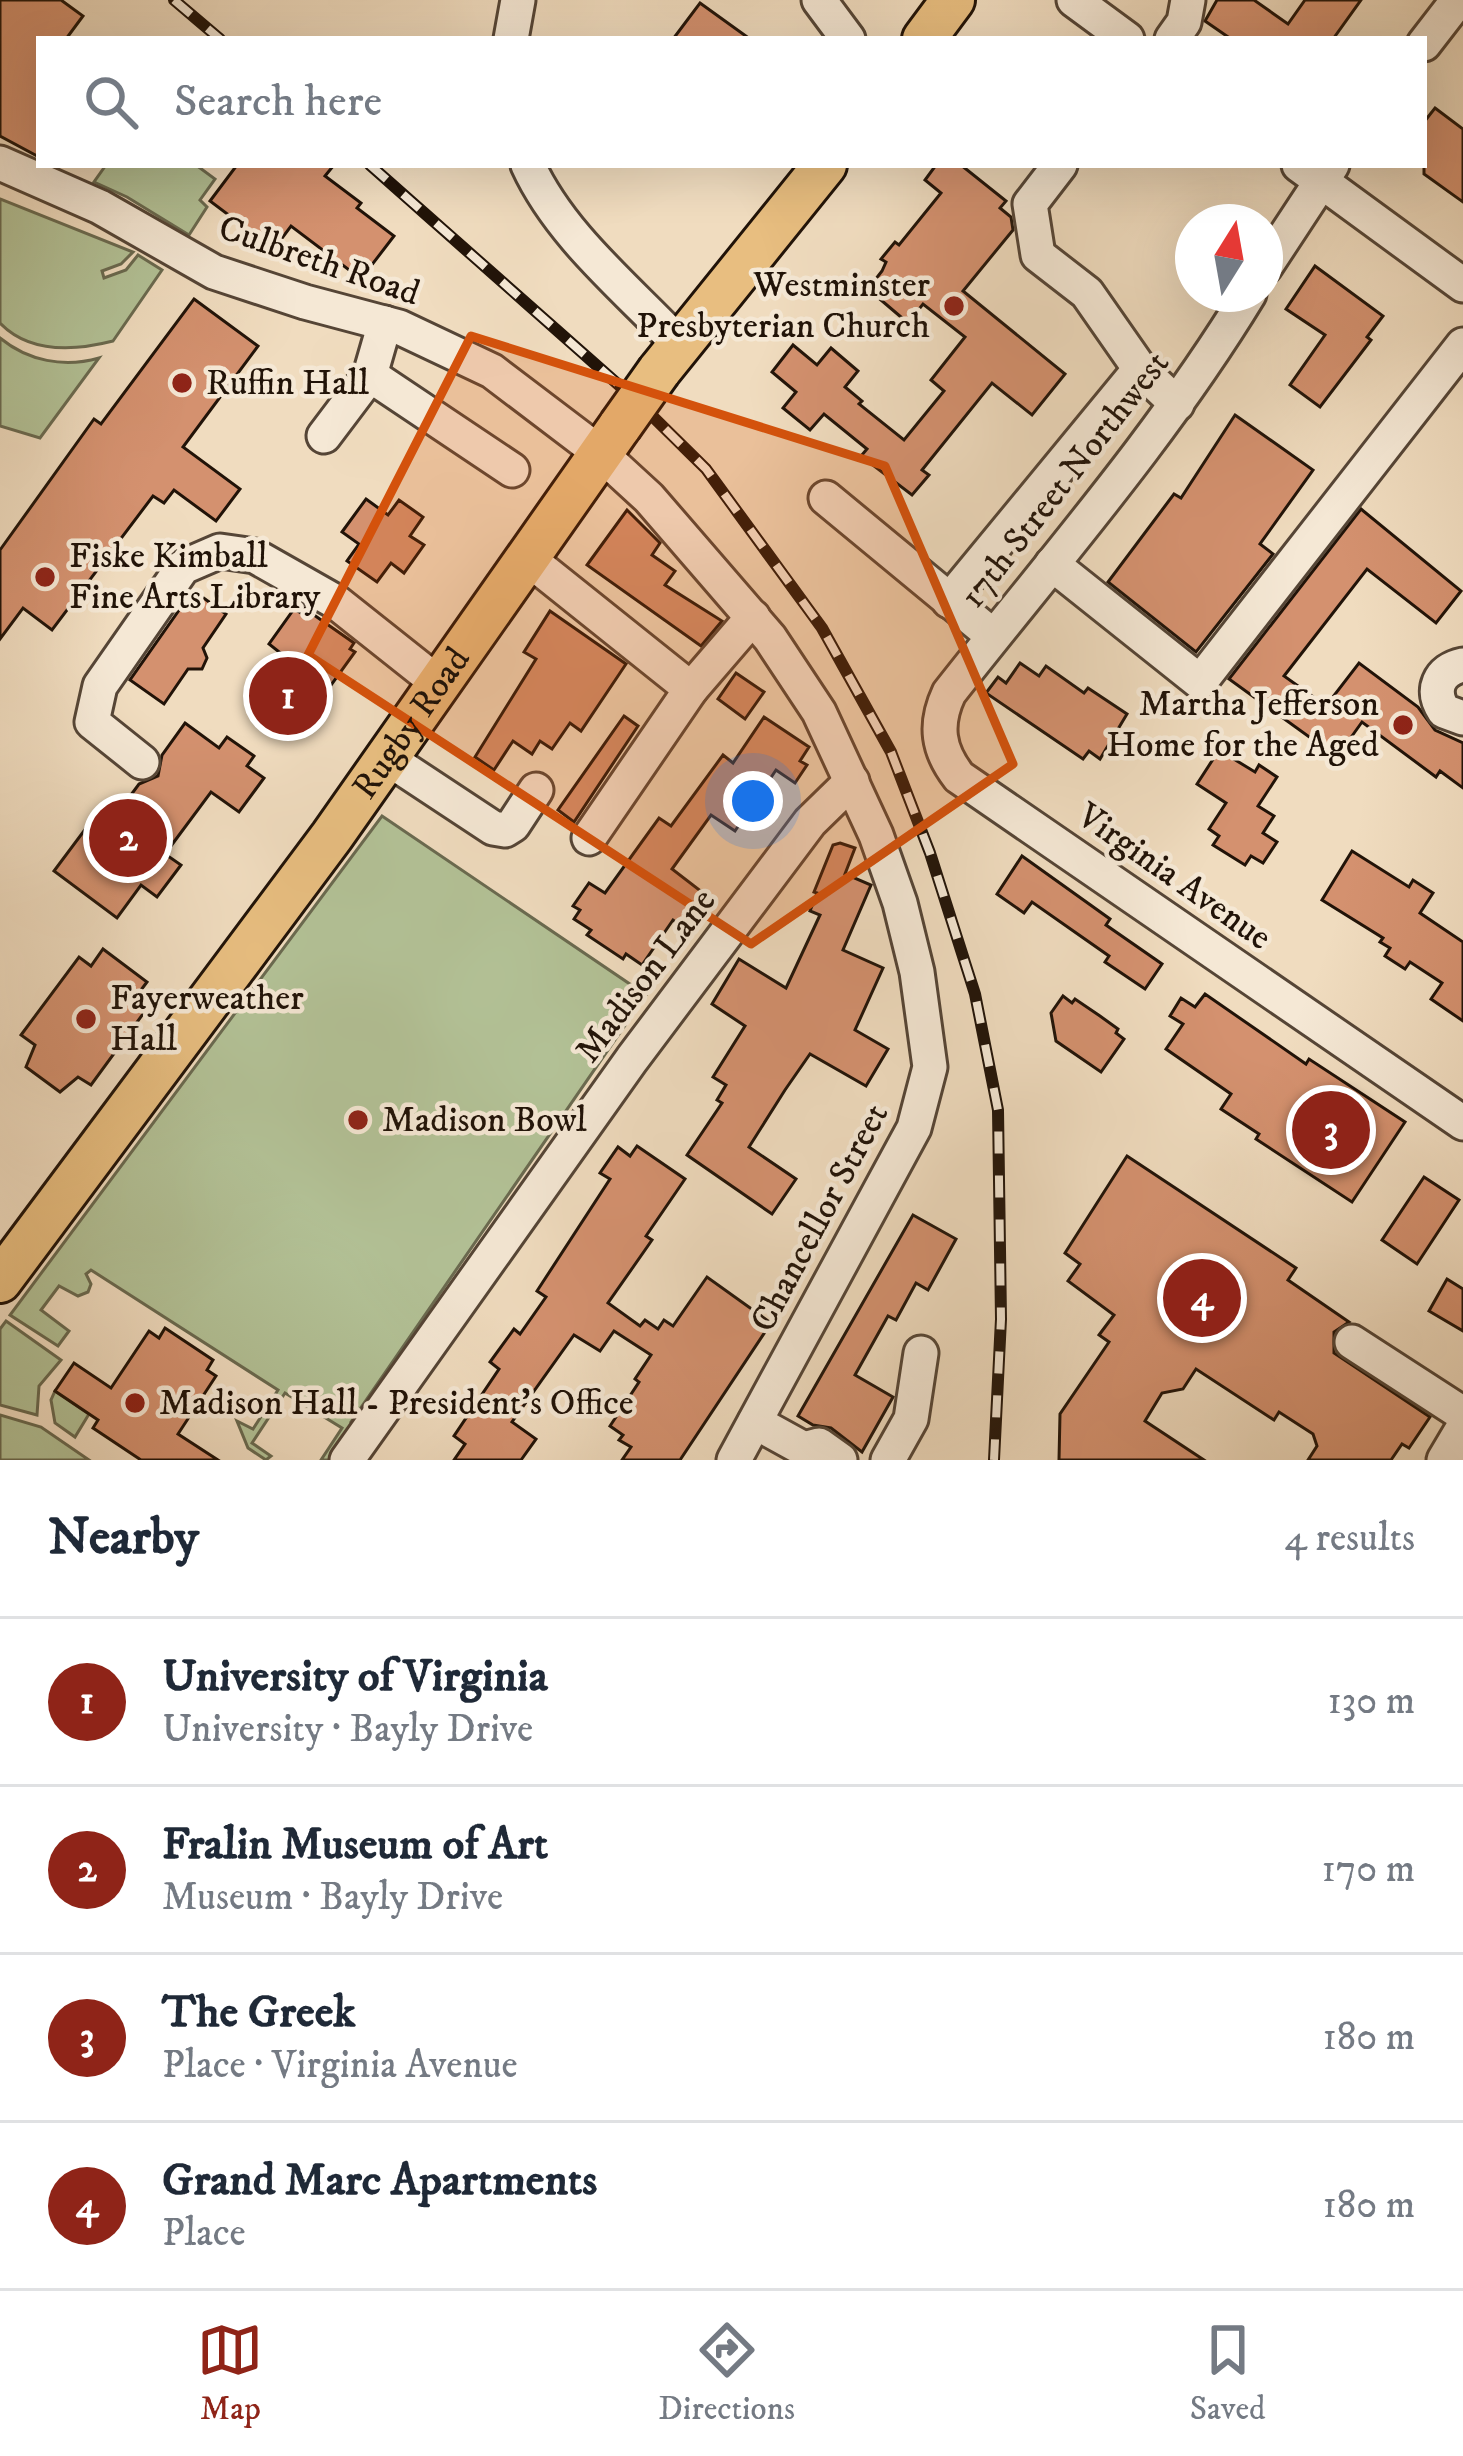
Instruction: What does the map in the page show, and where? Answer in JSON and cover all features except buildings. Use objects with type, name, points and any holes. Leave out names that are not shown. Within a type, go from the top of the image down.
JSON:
[{"type":"main road","points":[[925,36],[953,0]]},
{"type":"main road","name":"Rugby Road","points":[[0,1281],[387,758],[669,357],[823,168]]},
{"type":"street","points":[[512,36],[518,0]]},
{"type":"street","points":[[819,0],[846,36]]},
{"type":"street","points":[[1074,0],[1123,36]]},
{"type":"street","points":[[1174,36],[1184,22],[1188,0]]},
{"type":"street","points":[[1427,40],[1457,0]]},
{"type":"street","name":"Culbreth Road","points":[[0,163],[100,207],[214,272],[385,323],[492,371],[610,440]]},
{"type":"street","points":[[530,168],[555,211],[669,357]]},
{"type":"street","points":[[1058,168],[1030,204],[1038,255],[1087,292],[1140,369],[1177,404]]},
{"type":"street","points":[[1283,233],[1317,170],[1463,285]]},
{"type":"street","name":"17th Street Northwest","points":[[987,644],[1177,404],[1237,312]]},
{"type":"street","points":[[324,436],[370,375],[385,323]]},
{"type":"street","points":[[1052,564],[1200,682],[1463,345]]},
{"type":"street","points":[[949,601],[1140,369]]},
{"type":"street","points":[[370,375],[512,470]]},
{"type":"street","name":"Chancellor Street","points":[[610,440],[650,498],[752,617],[802,684],[852,781],[899,902],[917,972],[930,1067],[914,1128],[734,1460]]},
{"type":"street","points":[[826,498],[949,601],[987,644]]},
{"type":"street","points":[[142,762],[92,722],[100,686],[183,567],[220,551],[255,556],[336,602],[438,683]]},
{"type":"street","points":[[526,557],[691,689]]},
{"type":"street","points":[[589,838],[691,689],[752,617]]},
{"type":"street","name":"Virginia Avenue","points":[[987,644],[949,693],[938,727],[947,762],[959,777],[1463,1123]]},
{"type":"street","points":[[1463,665],[1439,678],[1436,690],[1444,711],[1463,718]]},
{"type":"street","points":[[387,758],[493,828],[505,830],[513,825],[536,790]]},
{"type":"street","name":"Madison Lane","points":[[347,1460],[632,1059],[810,822],[852,781]]},
{"type":"street","points":[[1352,1342],[1463,1414]]},
{"type":"street","points":[[888,1460],[911,1419],[922,1353]]},
{"type":"street","points":[[755,1422],[806,1455],[819,1445],[840,1460]]},
{"type":"street","points":[[1444,1460],[1463,1428]]},
{"type":"highlighted area","points":[[471,336],[885,466],[1013,764],[751,944],[308,655]]},
{"type":"green space","points":[[104,168],[200,168],[215,179],[200,200],[207,207],[189,235],[94,182]]},
{"type":"green space","points":[[0,199],[133,252],[121,264],[102,271],[104,278],[126,270],[138,255],[162,270],[113,341],[83,347],[39,345],[0,323]]},
{"type":"green space","points":[[0,338],[47,360],[99,358],[40,438],[0,426]]},
{"type":"green space","points":[[382,816],[646,995],[351,1422],[357,1427],[334,1460],[321,1460],[342,1428],[285,1393],[252,1443],[271,1456],[266,1460],[248,1448],[237,1421],[253,1429],[278,1390],[91,1270],[86,1274],[91,1284],[88,1292],[78,1296],[59,1286],[41,1310],[69,1331],[58,1346],[10,1315]]},
{"type":"green space","points":[[6,1321],[61,1360],[39,1386],[37,1415],[0,1405],[0,1329]]},
{"type":"green space","points":[[55,1391],[89,1414],[75,1437],[55,1423],[51,1400]]},
{"type":"green space","points":[[0,1415],[41,1427],[89,1460],[0,1460]]},
{"type":"railway","points":[[174,0],[216,36]]},
{"type":"railway","points":[[373,168],[638,402],[706,469],[822,628],[891,752],[930,853],[975,994],[998,1110],[1001,1319],[994,1460]]},
{"type":"place","name":"Westminster Presbyterian Church","points":[[954,306]]},
{"type":"place","name":"Ruffin Hall","points":[[182,383]]},
{"type":"place","name":"Fiske Kimball Fine Arts Library","points":[[45,577]]},
{"type":"place","name":"University of Virginia","points":[[288,696]]},
{"type":"place","name":"Martha Jefferson Home for the Aged","points":[[1403,725]]},
{"type":"place","name":"Fralin Museum of Art","points":[[128,838]]},
{"type":"place","name":"Fayerweather Hall","points":[[86,1019]]},
{"type":"place","name":"Madison Bowl","points":[[358,1120]]},
{"type":"place","name":"The Greek","points":[[1331,1130]]},
{"type":"place","name":"Grand Marc Apartments","points":[[1202,1298]]},
{"type":"place","name":"Madison Hall - President's Office","points":[[135,1403]]}]
